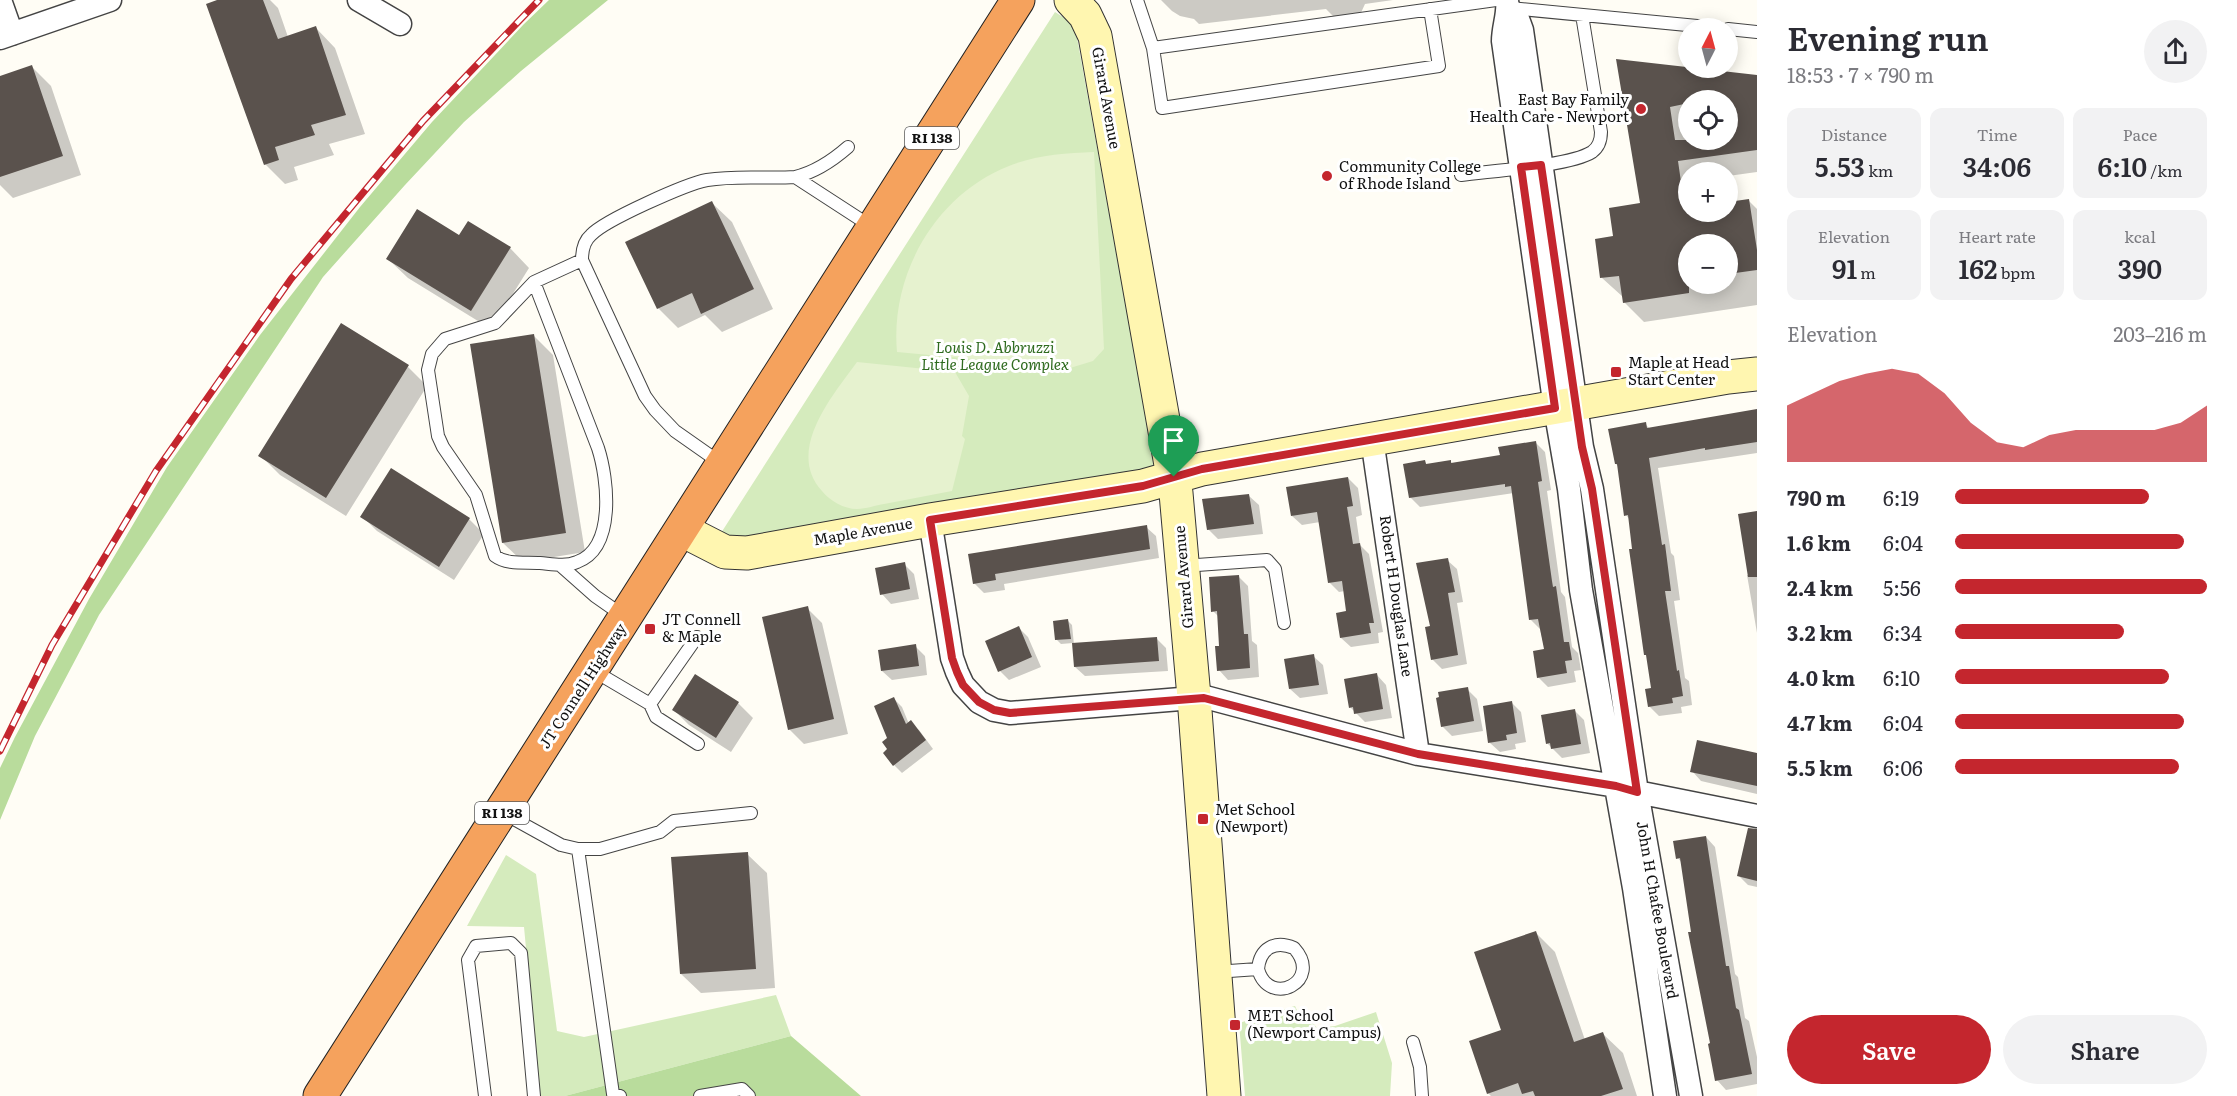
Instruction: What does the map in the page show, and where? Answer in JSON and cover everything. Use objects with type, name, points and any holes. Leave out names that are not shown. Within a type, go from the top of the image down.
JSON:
[{"type":"highway","name":"RI 138","points":[[874,228],[1018,0]]},
{"type":"highway","name":"JT Connell Highway","points":[[320,1096],[874,228]]},
{"type":"street","points":[[0,0],[6,36],[110,0]]},
{"type":"street","points":[[359,0],[400,24],[380,0]]},
{"type":"street","name":"Girard Avenue","points":[[1071,0],[1085,15],[1095,36],[1174,477],[1194,697],[1224,1096]]},
{"type":"street","name":"John H Chafee Boulevard","points":[[1504,2],[1518,19],[1522,30],[1531,166],[1565,406],[1569,489],[1581,590],[1627,789],[1690,1096]]},
{"type":"street","name":"Maple Avenue","points":[[682,530],[725,552],[741,553],[1143,486],[1202,469],[1728,377],[1757,374]]},
{"type":"street","name":"Robert H Douglas Lane","points":[[1372,439],[1418,754]]},
{"type":"street","points":[[930,520],[952,658],[963,685],[979,702],[994,710],[1010,713],[1194,697],[1213,699],[1418,754],[1627,789],[1757,816]]},
{"type":"street","name":"John H Chafee Boulevard","points":[[1627,789],[1665,1096]]},
{"type":"lane","points":[[1137,0],[1153,48],[1162,108],[1439,66],[1430,9]]},
{"type":"lane","points":[[1153,48],[1430,9],[1504,2],[1582,15],[1678,24]]},
{"type":"lane","points":[[1461,176],[1579,158],[1593,152],[1600,143],[1601,132],[1582,15]]},
{"type":"lane","points":[[1738,31],[1757,32]]},
{"type":"lane","points":[[723,465],[675,431],[645,396],[582,260],[584,244],[597,229],[686,186],[721,178],[795,177],[807,174],[824,165],[848,147]]},
{"type":"lane","points":[[795,177],[874,228]]},
{"type":"lane","points":[[534,282],[598,448],[606,489],[604,521],[597,543],[592,551],[579,562],[560,565],[506,561],[495,556],[476,495],[438,436],[428,370],[432,354],[445,339],[495,322],[534,282],[582,260]]},
{"type":"lane","points":[[1183,566],[1267,560],[1275,569],[1284,622]]},
{"type":"lane","points":[[560,565],[626,618]]},
{"type":"lane","points":[[650,704],[697,637]]},
{"type":"lane","points":[[592,670],[650,704],[656,717],[698,744]]},
{"type":"lane","points":[[502,813],[561,845],[578,849],[600,849],[660,832],[674,821],[751,813]]},
{"type":"lane","points":[[578,849],[613,1094],[620,1096]]},
{"type":"lane","points":[[485,1096],[468,960],[476,946],[511,943],[521,953],[534,1096]]},
{"type":"lane","points":[[1213,972],[1258,969]]},
{"type":"lane","points":[[1413,1042],[1420,1067],[1422,1096]]},
{"type":"lane","points":[[700,1096],[742,1089],[749,1096]]},
{"type":"green space","points":[[549,0],[608,0],[521,71],[464,122],[323,277],[99,615],[35,736],[0,820],[0,768],[89,599],[167,467],[260,335],[360,207],[432,122]]},
{"type":"green space","name":"Louis D. Abbruzzi Little League Complex","points":[[1055,12],[1071,22],[1076,32],[1155,465],[1152,471],[756,543],[721,533]]},
{"type":"green space","points":[[1094,152],[1104,349],[1093,361],[1070,368],[897,352],[897,323],[901,295],[910,267],[939,217],[959,196],[983,179],[1019,162],[1051,155]]},
{"type":"green space","points":[[857,362],[955,372],[969,396],[962,436],[965,439],[952,491],[857,509],[838,504],[822,491],[812,475],[808,459],[810,441],[836,390]]},
{"type":"green space","points":[[506,855],[536,874],[557,1031],[584,1037],[776,995],[791,1036],[565,1096],[540,1096],[524,927],[467,926]]},
{"type":"green space","points":[[1295,1006],[1302,1021],[1309,1018],[1317,1028],[1335,1026],[1376,1012],[1392,1063],[1390,1096],[1245,1096],[1239,1023]]},
{"type":"green space","points":[[791,1036],[861,1096],[565,1096]]},
{"type":"building","points":[[217,0],[263,0],[278,39],[316,26],[346,115],[311,125],[315,135],[275,147],[279,160],[264,165],[206,4]]},
{"type":"building","points":[[1616,59],[1678,66],[1678,78],[1738,78],[1738,73],[1757,75],[1757,150],[1678,161],[1678,222],[1738,222],[1738,201],[1749,199],[1757,250],[1757,270],[1738,273],[1738,234],[1678,234],[1678,294],[1682,294],[1623,303],[1619,276],[1600,278],[1595,239],[1613,236],[1609,208],[1640,203]]},
{"type":"building","points":[[32,65],[63,156],[0,177],[0,76]]},
{"type":"building","points":[[712,201],[754,289],[701,314],[692,293],[657,309],[625,242]]},
{"type":"building","points":[[417,209],[459,235],[468,221],[511,247],[471,311],[386,259]]},
{"type":"building","points":[[341,323],[409,365],[326,498],[258,456]]},
{"type":"building","points":[[534,334],[566,533],[502,543],[470,344]]},
{"type":"building","points":[[1757,409],[1757,442],[1649,458],[1662,545],[1665,544],[1671,591],[1665,591],[1683,696],[1672,698],[1673,703],[1648,707],[1645,689],[1651,688],[1629,549],[1632,549],[1628,515],[1624,516],[1617,464],[1615,464],[1608,429],[1646,422],[1647,428]]},
{"type":"building","points":[[1536,441],[1542,481],[1538,482],[1552,581],[1553,587],[1556,586],[1564,642],[1569,642],[1572,660],[1565,661],[1567,673],[1537,678],[1533,651],[1544,649],[1538,619],[1529,620],[1511,486],[1505,487],[1505,484],[1409,498],[1403,464],[1425,460],[1426,464],[1451,460],[1451,463],[1500,455],[1498,447]]},
{"type":"building","points":[[391,468],[470,518],[439,567],[360,517]]},
{"type":"building","points":[[1348,477],[1353,506],[1347,507],[1353,544],[1360,543],[1374,623],[1369,623],[1371,633],[1340,638],[1336,613],[1346,611],[1342,581],[1328,583],[1317,512],[1291,516],[1286,487]]},
{"type":"building","points":[[1249,494],[1254,524],[1207,530],[1202,499]]},
{"type":"building","points":[[1757,511],[1757,577],[1748,577],[1738,514]]},
{"type":"building","points":[[1147,525],[1150,549],[995,574],[996,580],[973,584],[968,554]]},
{"type":"building","points":[[1448,558],[1455,592],[1448,593],[1458,655],[1431,660],[1425,627],[1430,626],[1416,563]]},
{"type":"building","points":[[905,562],[910,589],[880,595],[875,568]]},
{"type":"building","points":[[1239,575],[1244,634],[1248,634],[1250,668],[1217,671],[1215,646],[1219,646],[1217,611],[1211,612],[1209,577]]},
{"type":"building","points":[[808,606],[834,719],[788,730],[762,617]]},
{"type":"building","points":[[1068,619],[1071,639],[1055,640],[1053,621]]},
{"type":"building","points":[[1019,626],[1032,657],[998,672],[985,641]]},
{"type":"building","points":[[1157,637],[1159,661],[1074,667],[1072,643]]},
{"type":"building","points":[[916,644],[919,666],[881,671],[878,650]]},
{"type":"building","points":[[1314,654],[1319,685],[1289,689],[1284,659]]},
{"type":"building","points":[[1377,673],[1383,709],[1354,714],[1353,707],[1349,708],[1344,679]]},
{"type":"building","points":[[695,674],[739,702],[716,738],[672,710]]},
{"type":"building","points":[[1468,687],[1474,721],[1441,727],[1436,698],[1439,697],[1438,692]]},
{"type":"building","points":[[894,697],[906,724],[911,720],[926,740],[893,766],[883,753],[887,749],[882,742],[887,738],[874,706]]},
{"type":"building","points":[[1512,701],[1517,733],[1506,735],[1507,740],[1488,743],[1483,706]]},
{"type":"building","points":[[1575,709],[1581,744],[1551,749],[1550,743],[1546,744],[1541,715]]},
{"type":"building","points":[[1697,740],[1757,753],[1757,786],[1690,772]]},
{"type":"building","points":[[1748,828],[1757,829],[1757,881],[1737,876]]},
{"type":"building","points":[[1706,836],[1726,966],[1729,966],[1736,1008],[1739,1010],[1752,1074],[1715,1081],[1708,1044],[1710,1043],[1688,932],[1691,932],[1680,858],[1676,859],[1673,841]]},
{"type":"building","points":[[748,852],[756,969],[680,974],[671,857]]},
{"type":"building","points":[[1536,931],[1574,1042],[1603,1032],[1623,1089],[1601,1096],[1535,1096],[1533,1091],[1522,1094],[1518,1083],[1487,1094],[1469,1041],[1501,1030],[1474,952]]},
{"type":"railway","points":[[0,751],[52,645],[156,471],[291,279],[423,121],[539,0]]},
{"type":"place","name":"East Bay Family Health Care - Newport","points":[[1641,109]]},
{"type":"place","name":"Community College of Rhode Island","points":[[1327,176]]},
{"type":"place","name":"Maple at Head Start Center","points":[[1616,372]]},
{"type":"place","name":"JT Connell & Maple","points":[[650,629]]},
{"type":"place","name":"Met School (Newport)","points":[[1203,819]]},
{"type":"place","name":"MET School (Newport Campus)","points":[[1235,1025]]},
{"type":"route","points":[[1541,165],[1582,447],[1592,489],[1637,792],[1616,786],[1418,754],[1213,699],[1194,697],[1010,713],[994,710],[979,702],[963,685],[952,658],[930,520],[1143,486],[1174,477],[1202,469],[1555,408],[1521,167],[1541,165]]}]
